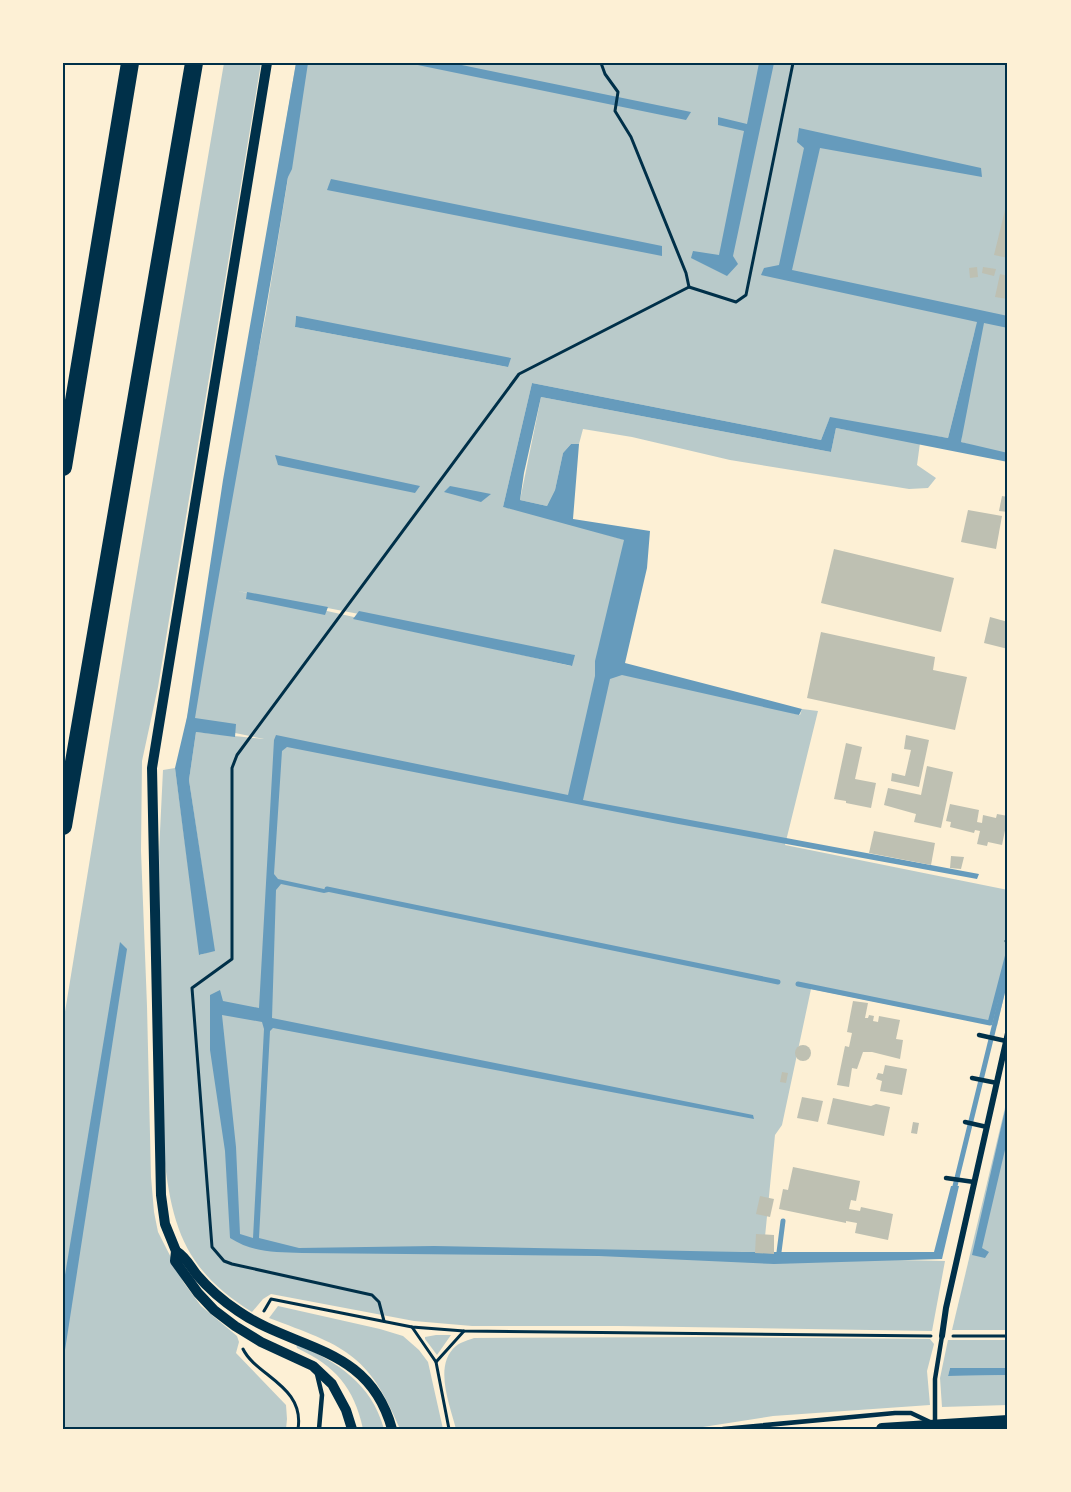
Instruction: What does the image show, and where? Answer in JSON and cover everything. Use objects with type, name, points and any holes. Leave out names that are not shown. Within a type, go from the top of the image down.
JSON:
[{"type":"highway","points":[[63,467],[130,63]]},
{"type":"highway","points":[[63,826],[194,63]]},
{"type":"main road","points":[[882,1429],[1008,1421]]},
{"type":"street","points":[[267,63],[152,768],[161,1195],[165,1224],[176,1251],[175,1261],[187,1279],[214,1310],[250,1336],[313,1366],[332,1384],[346,1410],[352,1429]]},
{"type":"street","points":[[942,1336],[946,1308],[1008,1033]]},
{"type":"street","points":[[176,1251],[184,1256],[210,1288],[240,1312],[275,1330],[334,1355],[353,1368],[379,1400],[392,1429]]},
{"type":"lane","points":[[979,1035],[1006,1041]]},
{"type":"lane","points":[[972,1078],[997,1083]]},
{"type":"lane","points":[[965,1122],[987,1127]]},
{"type":"lane","points":[[946,1178],[974,1182]]},
{"type":"lane","points":[[936,1427],[935,1379],[942,1336]]},
{"type":"lane","points":[[313,1366],[320,1380],[322,1395],[318,1429]]},
{"type":"lane","points":[[723,1429],[895,1413],[911,1413],[936,1427]]},
{"type":"path","points":[[601,63],[605,74],[618,92],[615,111],[631,137],[686,273],[689,287]]},
{"type":"path","points":[[793,63],[746,295],[736,302],[689,287],[519,374],[237,755],[232,768],[232,959],[192,988],[212,1247],[224,1261],[232,1264],[372,1295],[379,1302],[384,1321],[412,1327],[464,1331],[1008,1336]]},
{"type":"path","points":[[412,1327],[436,1362],[449,1429]]},
{"type":"path","points":[[436,1362],[464,1331]]},
{"type":"shaded area","points":[[224,63],[261,63],[158,687],[142,761],[141,851],[151,1177],[158,1232],[184,1283],[201,1306],[237,1336],[239,1342],[236,1353],[286,1405],[286,1429],[63,1429],[63,1024]]},
{"type":"shaded area","points":[[296,63],[1008,63],[1008,456],[961,442],[975,330],[948,438],[829,420],[821,440],[532,383],[503,507],[536,514],[625,540],[596,661],[800,715],[802,709],[818,711],[785,845],[1008,890],[1008,979],[997,1026],[811,989],[782,1125],[775,1135],[763,1257],[945,1261],[932,1331],[472,1326],[414,1321],[271,1294],[263,1299],[252,1312],[212,1281],[197,1264],[186,1246],[172,1205],[164,1155],[159,852],[163,770],[175,768],[200,955],[214,950],[189,780],[196,732],[264,739],[186,723],[266,313],[288,178],[277,175]],"holes":[[[296,316],[508,367],[295,327]],[[238,591],[574,655],[571,666]]]},
{"type":"shaded area","points":[[541,397],[831,452],[836,428],[920,443],[917,465],[936,478],[928,488],[909,489],[730,460],[632,437],[583,429],[579,444],[571,444],[563,453],[555,490],[547,506],[520,500]]},
{"type":"shaded area","points":[[1008,1095],[1008,1330],[952,1330]]},
{"type":"shaded area","points":[[278,1306],[403,1336],[419,1350],[428,1362],[443,1429],[400,1429],[388,1403],[364,1367],[335,1345],[269,1318]]},
{"type":"shaded area","points":[[451,1335],[437,1355],[425,1339],[425,1337]]},
{"type":"shaded area","points":[[474,1338],[930,1339],[934,1344],[927,1371],[930,1405],[773,1416],[690,1429],[456,1429],[445,1386],[445,1364],[449,1354],[456,1346]]},
{"type":"shaded area","points":[[948,1340],[1008,1340],[1008,1368],[950,1368],[948,1376],[1008,1375],[1008,1405],[942,1407],[940,1378]]},
{"type":"shaded area","points":[[296,1343],[325,1358],[361,1386],[371,1399],[384,1429],[363,1429],[354,1401],[341,1380],[322,1362],[297,1348]]},
{"type":"water","points":[[296,63],[308,63],[292,169],[288,177],[195,718],[236,724],[235,737],[196,732],[189,780],[215,951],[199,955],[175,768],[187,717],[223,480]]},
{"type":"water","points":[[408,63],[452,63],[691,112],[686,120]]},
{"type":"water","points":[[759,63],[774,63],[733,256],[738,264],[727,276],[691,258],[693,251],[719,255],[744,131],[718,125],[718,117],[747,124]]},
{"type":"water","points":[[799,128],[981,168],[982,177],[820,148],[792,270],[1008,316],[1008,328],[984,323],[961,442],[1008,453],[1008,462],[836,428],[831,452],[541,397],[520,500],[547,506],[555,490],[563,453],[571,444],[579,444],[573,519],[650,531],[647,568],[625,663],[802,709],[799,715],[622,675],[610,679],[583,800],[979,874],[977,879],[673,823],[287,747],[282,751],[274,874],[278,879],[333,891],[324,893],[281,884],[276,890],[272,1018],[753,1115],[754,1119],[273,1028],[270,1031],[259,1238],[299,1248],[434,1246],[742,1252],[934,1252],[951,1186],[959,1186],[942,1259],[774,1264],[599,1256],[282,1252],[264,1251],[239,1243],[230,1238],[225,1151],[210,1050],[210,995],[220,990],[223,1001],[259,1008],[276,735],[568,795],[595,676],[595,661],[624,540],[503,507],[532,383],[821,440],[830,417],[948,438],[977,322],[761,275],[764,268],[779,265],[804,148],[797,142]],"holes":[[[222,1015],[262,1022],[264,1029],[253,1238],[240,1234],[236,1147]]]},
{"type":"water","points":[[331,179],[662,246],[662,256],[327,190]]},
{"type":"water","points":[[296,316],[511,358],[508,367],[295,327]]},
{"type":"water","points":[[275,455],[420,486],[415,493],[278,465]]},
{"type":"water","points":[[450,486],[491,494],[481,502],[444,492]]},
{"type":"water","points":[[247,592],[328,607],[325,615],[246,599]]},
{"type":"water","points":[[359,611],[575,655],[572,666],[353,619]]},
{"type":"water","points":[[120,942],[127,949],[63,1363],[63,1287]]},
{"type":"water","points":[[1008,1097],[1008,1137],[982,1248],[989,1252],[985,1258],[972,1255]]},
{"type":"water","points":[[950,1368],[1008,1368],[1008,1375],[948,1376]]},
{"type":"building","points":[[1006,206],[1008,206],[1008,258],[994,255]]},
{"type":"building","points":[[977,267],[978,277],[970,278],[969,268]]},
{"type":"building","points":[[983,267],[996,269],[994,276],[982,273]]},
{"type":"building","points":[[1000,274],[1008,276],[1008,299],[995,297]]},
{"type":"building","points":[[1002,496],[1008,497],[1008,512],[999,511]]},
{"type":"building","points":[[968,510],[1002,516],[996,549],[961,542]]},
{"type":"building","points":[[834,549],[954,578],[941,632],[821,603]]},
{"type":"building","points":[[990,617],[1008,622],[1008,649],[984,643]]},
{"type":"building","points":[[821,632],[935,657],[933,670],[967,677],[955,730],[807,698]]},
{"type":"building","points":[[906,735],[929,740],[919,787],[891,781],[892,773],[905,776],[911,750],[904,749]]},
{"type":"building","points":[[846,743],[862,747],[855,779],[876,783],[871,808],[834,799]]},
{"type":"building","points":[[927,766],[953,772],[941,828],[914,822],[916,814],[884,805],[888,788],[921,795]]},
{"type":"building","points":[[950,804],[979,810],[977,822],[982,823],[983,815],[996,818],[997,814],[1008,816],[1002,845],[988,842],[987,846],[977,844],[980,831],[975,830],[974,833],[950,827],[951,822],[946,821]]},
{"type":"building","points":[[874,831],[935,843],[931,865],[869,853]]},
{"type":"building","points":[[951,856],[964,857],[961,869],[950,868]]},
{"type":"building","points":[[853,1001],[868,1003],[865,1018],[869,1015],[874,1016],[873,1021],[878,1022],[879,1016],[900,1020],[896,1039],[903,1040],[900,1059],[863,1052],[857,1069],[852,1068],[849,1087],[837,1085],[845,1046],[849,1047],[852,1033],[847,1032]]},
{"type":"building","points":[[803,1045],[809,1047],[811,1053],[809,1059],[803,1061],[797,1059],[795,1053],[797,1047]]},
{"type":"building","points":[[885,1065],[907,1069],[902,1095],[880,1091],[882,1081],[876,1079],[878,1073],[883,1074]]},
{"type":"building","points":[[782,1072],[788,1073],[786,1083],[780,1082]]},
{"type":"building","points":[[802,1097],[823,1101],[818,1122],[797,1118]]},
{"type":"building","points":[[833,1098],[871,1106],[876,1104],[890,1107],[884,1136],[827,1124]]},
{"type":"building","points":[[913,1122],[919,1123],[917,1134],[911,1133]]},
{"type":"building","points":[[793,1167],[860,1181],[856,1201],[851,1200],[849,1209],[860,1211],[861,1207],[893,1214],[888,1240],[855,1233],[857,1223],[846,1221],[846,1223],[779,1209],[783,1189],[788,1190]]},
{"type":"building","points":[[760,1196],[774,1199],[770,1217],[756,1214]]},
{"type":"building","points":[[756,1234],[774,1235],[774,1254],[755,1253]]},
{"type":"waterway","points":[[327,889],[778,982]]},
{"type":"waterway","points":[[798,984],[990,1023],[1008,954]]},
{"type":"waterway","points":[[955,1186],[1008,970]]},
{"type":"waterway","points":[[779,1252],[783,1221]]}]
